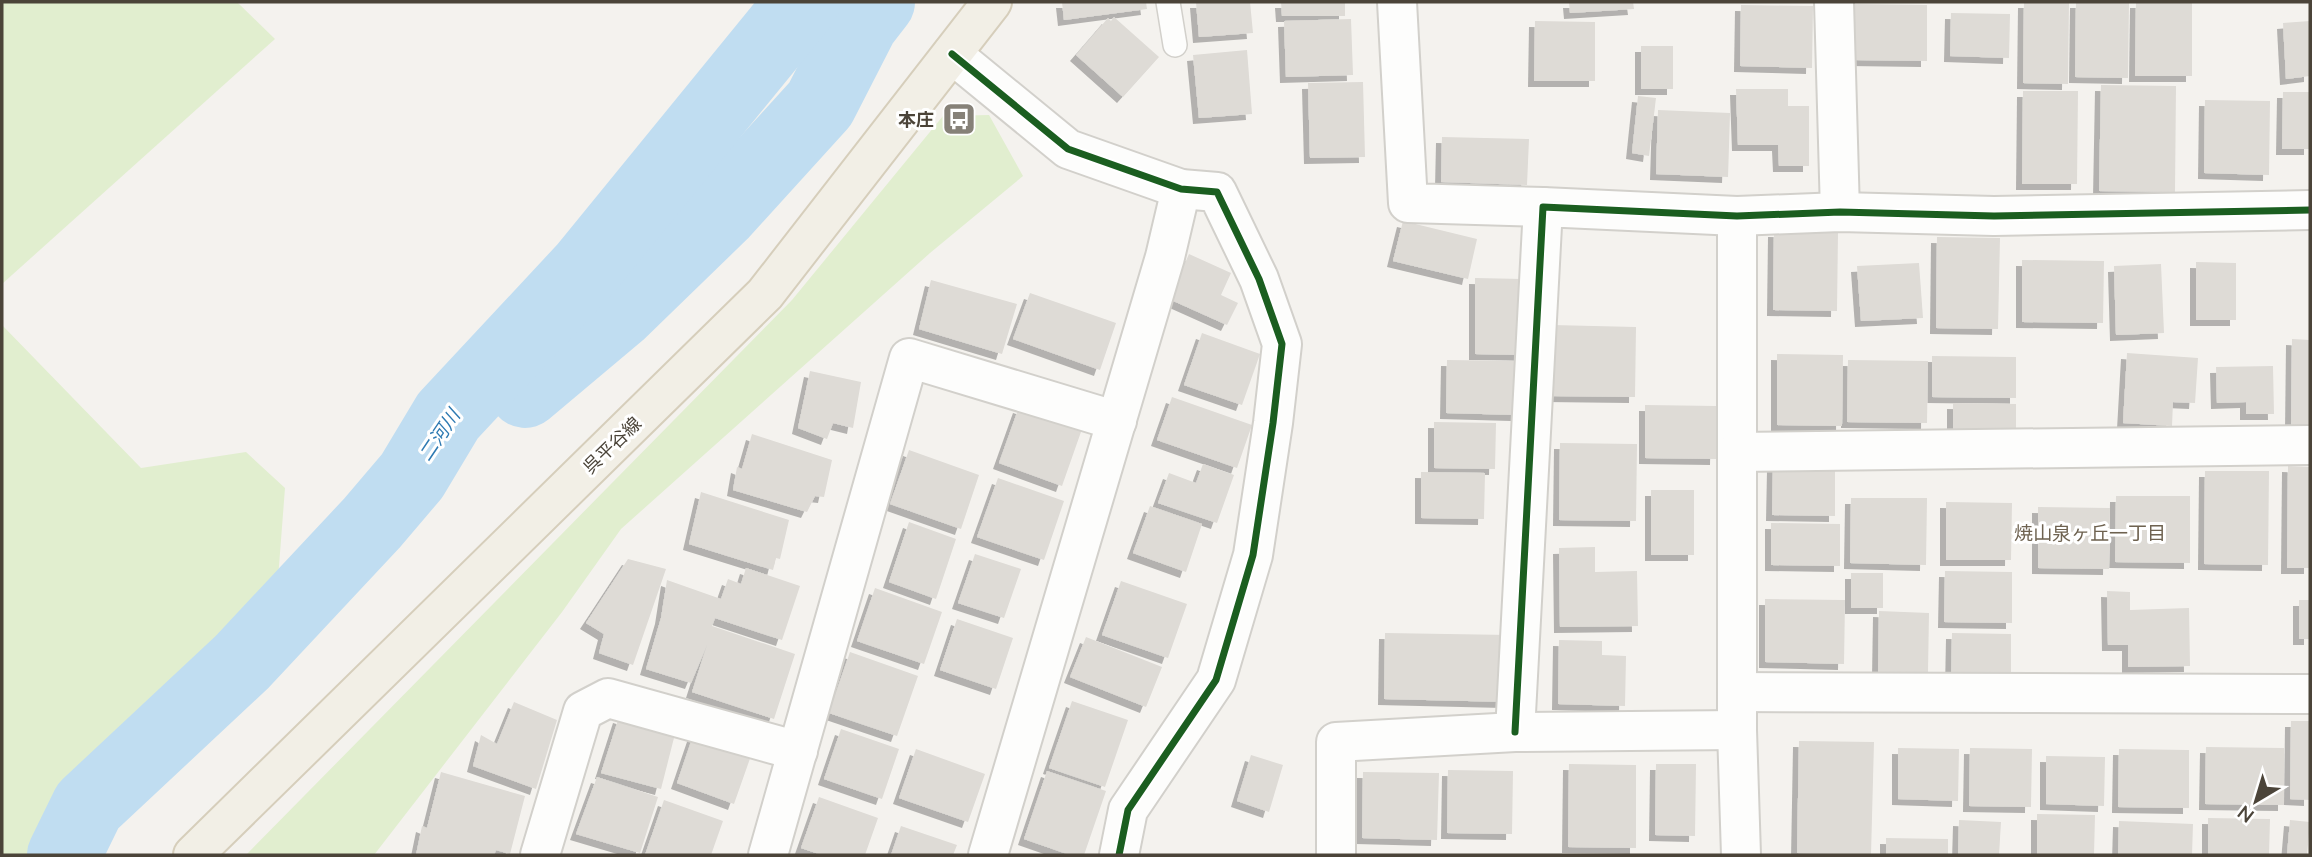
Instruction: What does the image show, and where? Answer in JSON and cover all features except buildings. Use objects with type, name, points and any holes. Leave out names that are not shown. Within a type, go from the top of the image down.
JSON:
[{"type":"main road","name":"呉平谷線","points":[[193,855],[765,294],[927,82],[992,2]]},
{"type":"street","points":[[1397,2],[1408,203],[1737,216],[1840,212],[1994,216],[2310,210]]},
{"type":"street","points":[[1834,2],[1840,212]]},
{"type":"street","points":[[952,54],[1068,149],[1181,189],[1217,192],[1259,279],[1282,344],[1253,555],[1216,680],[1128,810],[1119,855]]},
{"type":"street","points":[[988,855],[1165,257],[1181,189]]},
{"type":"street","points":[[1516,733],[1543,207]]},
{"type":"street","points":[[1737,216],[1737,730],[1741,855]]},
{"type":"street","points":[[768,855],[909,358],[1117,421]]},
{"type":"street","points":[[1737,453],[2310,444]]},
{"type":"street","points":[[1737,692],[2310,694]]},
{"type":"street","points":[[540,855],[583,711],[608,698],[798,751]]},
{"type":"street","points":[[1336,855],[1336,742],[1516,733],[1737,730]]},
{"type":"lane","points":[[1168,2],[1175,45]]},
{"type":"green space","points":[[2,2],[237,2],[275,39],[2,284]]},
{"type":"green space","points":[[989,115],[1023,176],[930,253],[621,529],[562,612],[374,855],[246,855],[792,300],[943,116]]},
{"type":"green space","points":[[2,325],[141,468],[246,452],[285,488],[276,605],[58,796],[38,855],[2,855]]},
{"type":"waterway","name":"二河川","points":[[64,855],[88,806],[242,662],[372,523],[412,476],[448,416],[586,268],[803,2]]},
{"type":"waterway","points":[[525,391],[619,312],[721,213],[820,104],[861,24],[878,2]]},
{"type":"cycle path","points":[[952,54],[1068,149],[1181,189],[1217,192],[1259,279],[1282,344],[1253,555],[1216,680],[1128,810],[1119,855]]},
{"type":"cycle path","points":[[1515,732],[1543,207],[1737,216],[1840,212],[1994,216],[2310,210]]},
{"type":"place","name":"本庄","points":[[959,119]]},
{"type":"district","name":"焼山泉ヶ丘一丁目","points":[[2090,533]]}]
